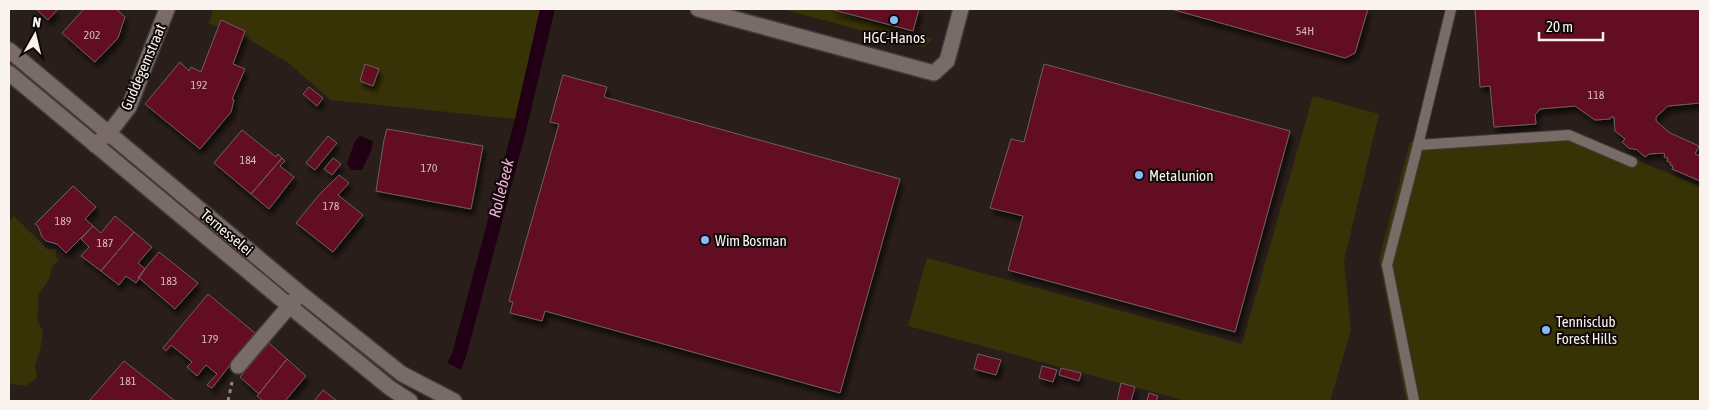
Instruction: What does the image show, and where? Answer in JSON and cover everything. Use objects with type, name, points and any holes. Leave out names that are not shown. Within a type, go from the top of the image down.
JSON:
[{"type":"street","name":"Guddegemstraat","points":[[95,145],[109,133],[129,106],[167,9]]},
{"type":"street","points":[[698,9],[934,73],[947,61],[961,9]]},
{"type":"street","name":"Ternesselei","points":[[9,50],[300,293],[402,374],[454,401]]},
{"type":"street","name":"Ternesselei","points":[[9,73],[289,306],[390,388],[410,401]]},
{"type":"street","points":[[238,366],[300,293]]},
{"type":"lane","points":[[1414,401],[1387,264],[1451,9]]},
{"type":"lane","points":[[1418,145],[1569,135],[1632,162]]},
{"type":"shaded area","points":[[211,9],[540,9],[515,119],[331,100],[287,62],[250,40],[209,23],[213,10]]},
{"type":"shaded area","points":[[782,9],[825,9],[932,39],[924,47]]},
{"type":"shaded area","points":[[1313,96],[1379,114],[1344,261],[1351,330],[1330,401],[1187,401],[908,326],[927,258],[1242,344]]},
{"type":"shaded area","name":"Tennisclub Forest Hills","points":[[1570,133],[1700,186],[1700,401],[1406,401],[1379,259],[1410,142]]},
{"type":"shaded area","points":[[14,216],[47,249],[57,249],[55,256],[59,260],[52,267],[49,279],[39,294],[37,319],[43,332],[35,365],[37,377],[24,385],[9,383],[9,222]]},
{"type":"water","name":"Rollebeek","points":[[540,9],[555,9],[526,131],[461,370],[447,363],[452,354],[515,119]]},
{"type":"water","points":[[360,136],[373,141],[371,151],[362,170],[351,170],[347,163],[355,141]]},
{"type":"building","points":[[36,9],[58,9],[48,20]]},
{"type":"building","points":[[84,9],[116,9],[125,17],[118,38],[95,62],[62,33]]},
{"type":"building","name":"HGC-Hanos","points":[[830,9],[919,9],[913,31]]},
{"type":"building","points":[[1171,9],[1368,9],[1355,53],[1345,58]]},
{"type":"building","points":[[1475,9],[1700,9],[1700,103],[1668,106],[1656,117],[1656,121],[1670,133],[1699,146],[1695,154],[1700,156],[1700,181],[1672,169],[1673,166],[1667,161],[1668,158],[1664,157],[1665,154],[1649,154],[1645,157],[1636,149],[1630,149],[1622,142],[1625,139],[1615,131],[1614,117],[1595,120],[1575,106],[1540,109],[1535,115],[1536,124],[1494,127],[1490,86],[1480,87]]},
{"type":"building","points":[[221,20],[245,31],[233,64],[245,69],[232,99],[234,100],[231,112],[200,149],[145,104],[180,62],[189,71],[191,67],[201,72]]},
{"type":"building","points":[[365,64],[379,69],[373,86],[360,81]]},
{"type":"building","name":"Metalunion","points":[[1044,64],[1290,131],[1235,332],[1008,270],[1023,216],[990,208],[1011,139],[1024,142]]},
{"type":"building","name":"Wim Bosman","points":[[563,75],[607,87],[604,97],[900,179],[840,393],[545,311],[542,321],[510,313],[513,302],[509,301],[559,124],[550,122]]},
{"type":"building","points":[[309,87],[323,98],[317,106],[303,94]]},
{"type":"building","points":[[387,129],[483,146],[471,209],[376,191]]},
{"type":"building","points":[[242,130],[276,157],[278,154],[282,158],[251,194],[214,163]]},
{"type":"building","points":[[328,136],[337,143],[315,170],[306,163]]},
{"type":"building","points":[[282,158],[285,161],[280,166],[294,177],[269,209],[251,194]]},
{"type":"building","points":[[333,158],[341,164],[332,175],[324,169]]},
{"type":"building","points":[[339,175],[349,183],[338,195],[363,215],[333,252],[296,223],[319,195]]},
{"type":"building","points":[[73,186],[96,207],[85,219],[93,226],[66,253],[57,244],[46,241],[35,224]]},
{"type":"building","points":[[115,216],[134,232],[101,271],[81,256],[89,247],[81,239],[93,226],[101,233]]},
{"type":"building","points":[[134,232],[152,247],[138,263],[145,269],[136,283],[126,276],[119,285],[101,271]]},
{"type":"building","points":[[159,252],[198,283],[175,309],[138,277]]},
{"type":"building","points":[[208,294],[255,333],[212,388],[207,385],[217,374],[206,365],[197,376],[187,367],[192,362],[171,345],[166,351],[163,348]]},
{"type":"building","points":[[269,343],[287,359],[259,394],[240,377]]},
{"type":"building","points":[[978,354],[1001,360],[996,375],[974,369]]},
{"type":"building","points":[[287,359],[306,376],[285,401],[263,401],[257,396]]},
{"type":"building","points":[[124,361],[175,401],[89,401]]},
{"type":"building","points":[[1042,366],[1057,370],[1053,382],[1039,378]]},
{"type":"building","points":[[1061,368],[1081,373],[1079,381],[1059,375]]},
{"type":"building","points":[[1121,383],[1135,387],[1131,401],[1117,401]]},
{"type":"building","points":[[323,390],[337,401],[314,401]]},
{"type":"building","points":[[1149,393],[1158,396],[1156,401],[1147,401]]},
{"type":"place","name":"HGC-Hanos","points":[[894,20]]},
{"type":"place","name":"Metalunion","points":[[1139,175]]},
{"type":"place","name":"Wim Bosman","points":[[705,240]]},
{"type":"place","name":"Tennisclub Forest Hills","points":[[1546,330]]}]
